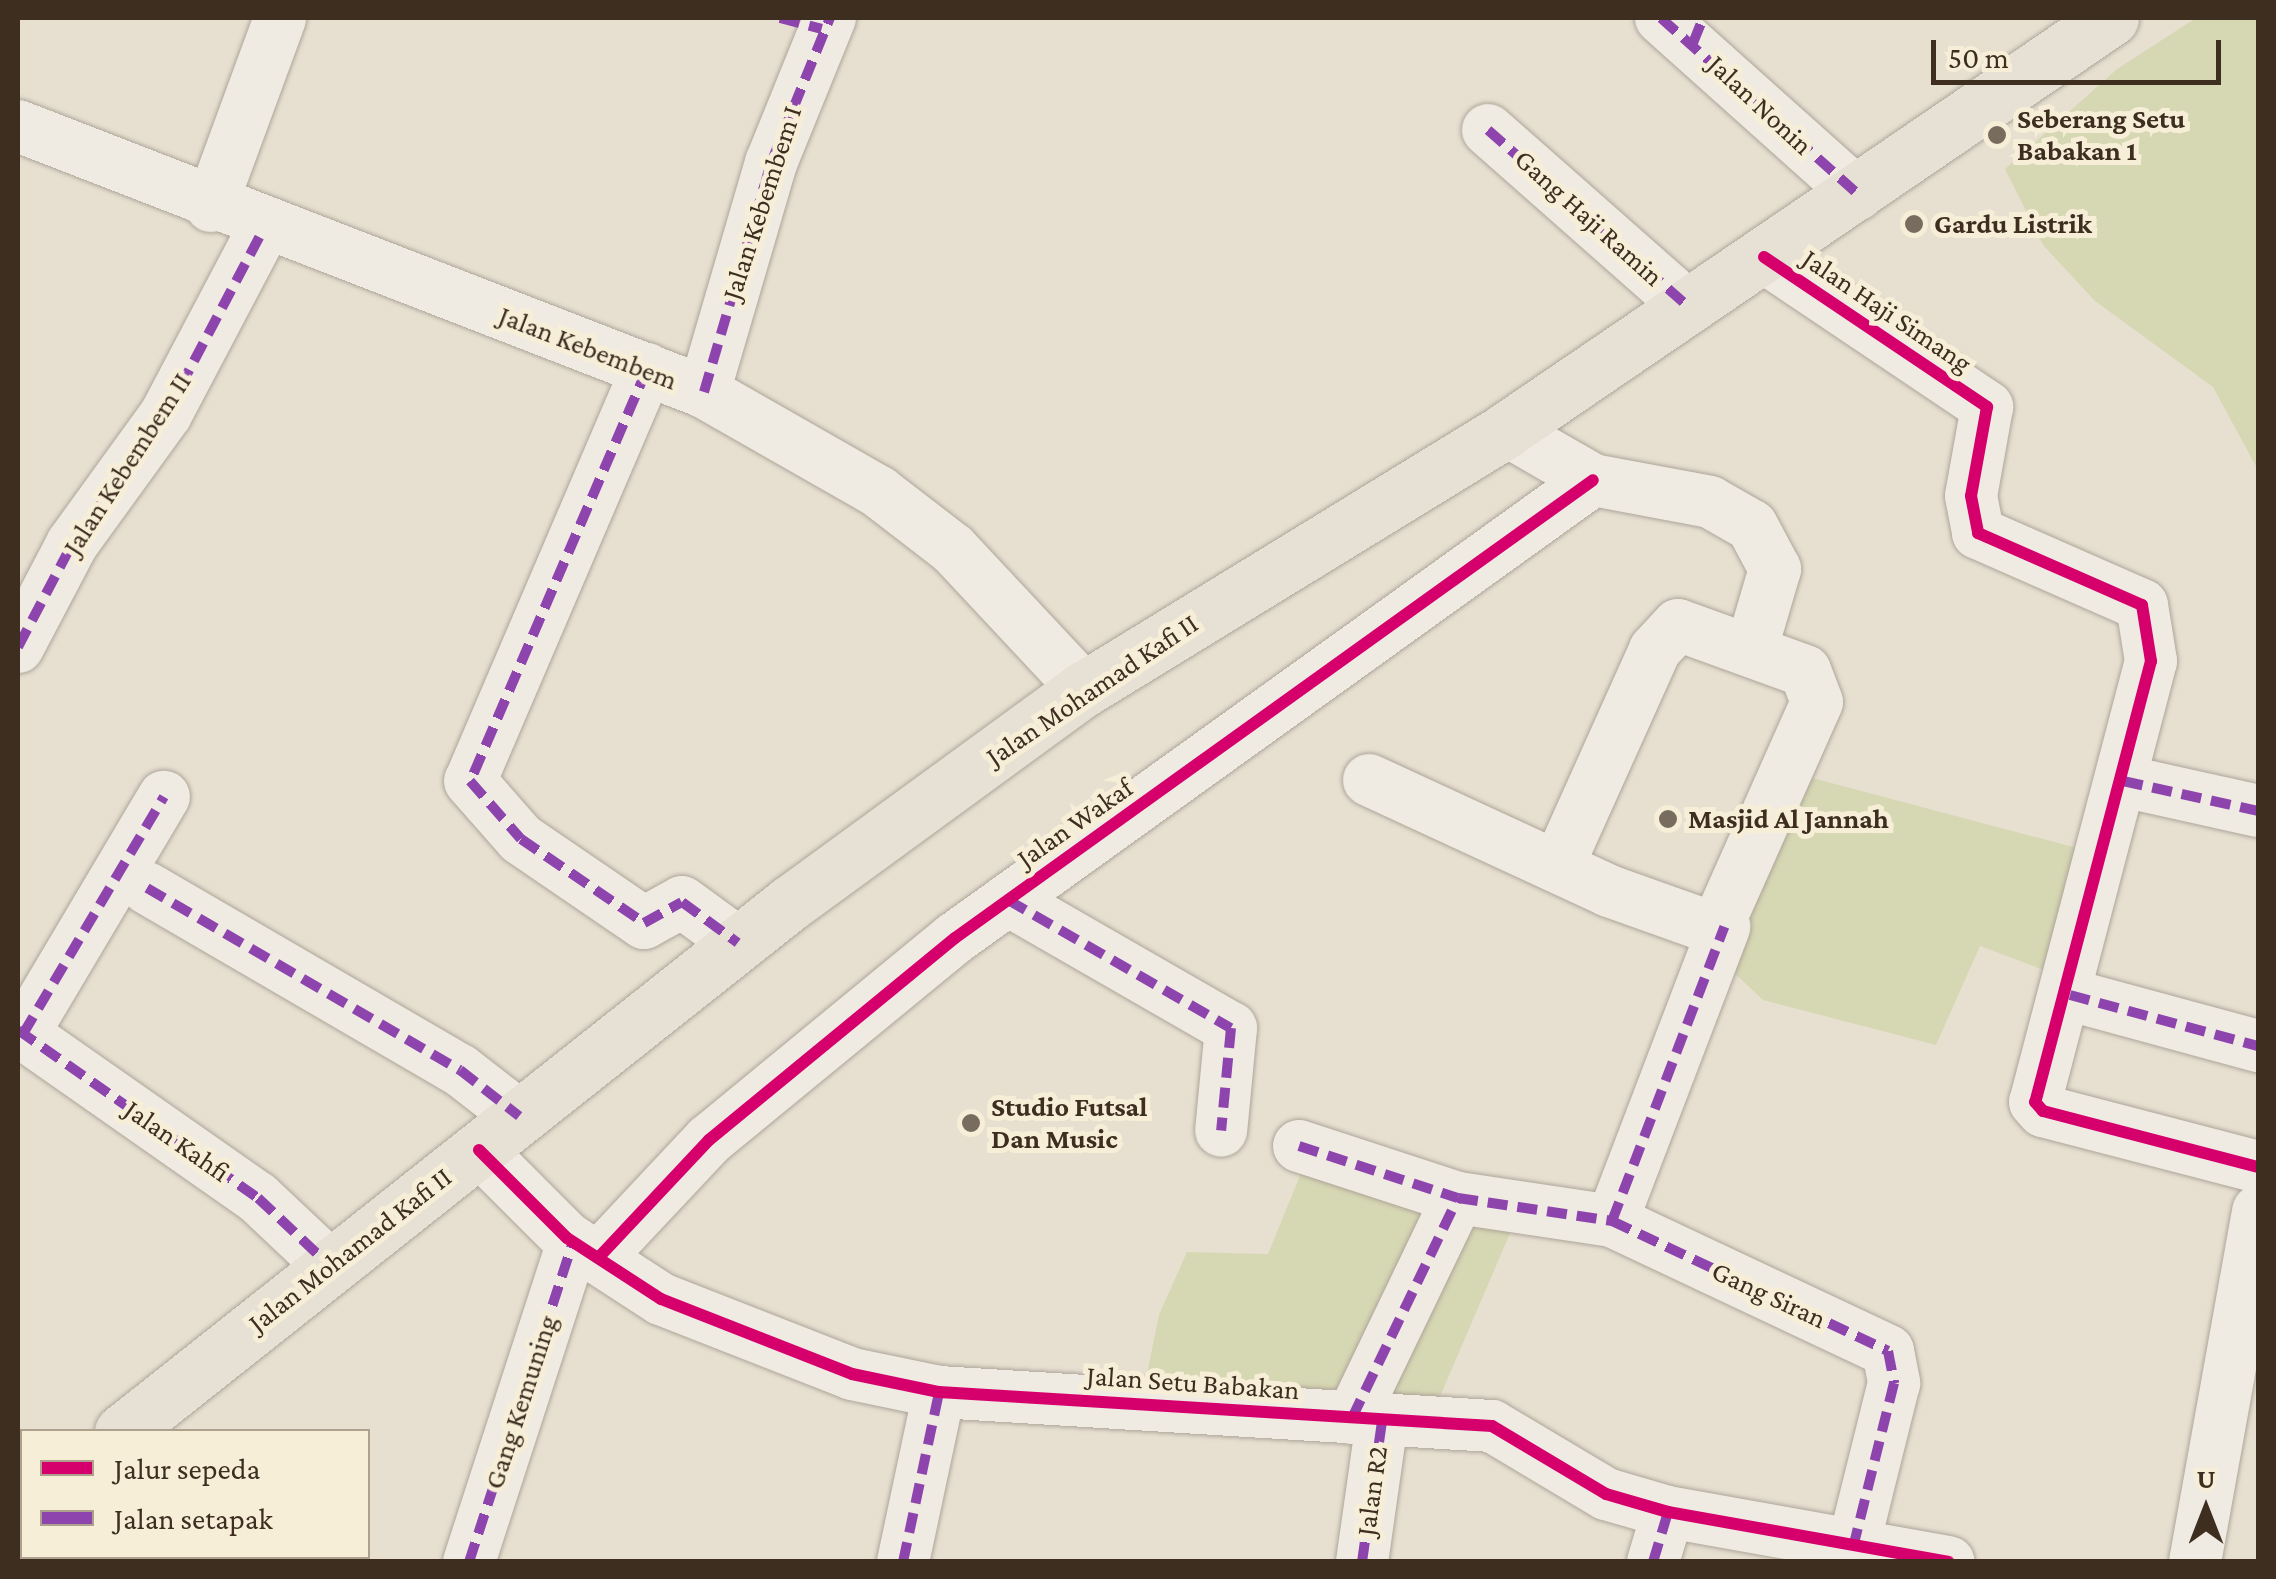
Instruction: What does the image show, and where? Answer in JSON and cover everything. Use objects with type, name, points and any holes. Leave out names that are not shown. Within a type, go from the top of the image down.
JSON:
[{"type":"main road","name":"Jalan Mohamad Kafi II","points":[[126,1429],[327,1264],[738,943],[1084,690],[1514,434],[1688,307],[1793,279],[1858,194],[2111,18]]},
{"type":"street","points":[[211,206],[280,18]]},
{"type":"street","name":"Jalan Kebembem I","points":[[704,392],[811,21]]},
{"type":"street","name":"Jalan Nonin","points":[[1686,26],[1858,194]]},
{"type":"street","name":"Jalan Kebembem","points":[[18,126],[264,228],[704,392],[880,492],[1017,608],[1084,690]]},
{"type":"street","name":"Gang Haji Ramin","points":[[1488,130],[1688,307]]},
{"type":"street","name":"Jalan Kebembem II","points":[[18,647],[72,544],[166,414],[264,228]]},
{"type":"street","name":"Jalan Haji Simang","points":[[1793,279],[1987,407],[1971,496],[1978,533],[2142,605],[2150,661],[2118,805]]},
{"type":"street","points":[[647,369],[470,781],[521,839],[644,924],[682,902],[738,943]]},
{"type":"street","points":[[1514,434],[1584,475],[1710,502],[1752,526],[1775,569],[1752,647]]},
{"type":"street","name":"Jalan Wakaf","points":[[580,1245],[1008,900],[1584,475]]},
{"type":"street","points":[[1558,866],[1654,650],[1678,625],[1752,647],[1805,672],[1817,702],[1724,927],[1612,1221]]},
{"type":"street","points":[[1369,780],[1558,866],[1708,928],[1724,927]]},
{"type":"street","points":[[20,1032],[164,797]]},
{"type":"street","points":[[2258,811],[2118,805],[2070,995],[2034,1094],[2039,1110],[2258,1167]]},
{"type":"street","name":"Jalan Setu Babakan","points":[[147,888],[460,1070],[499,1133],[516,1192],[580,1245],[660,1299],[852,1374],[939,1392],[1492,1426],[1606,1494],[1668,1512],[1950,1562]]},
{"type":"street","points":[[1008,900],[1231,1028],[1221,1131]]},
{"type":"street","points":[[2070,995],[2258,1046]]},
{"type":"street","name":"Jalan Kahfi","points":[[20,1032],[258,1198],[327,1264]]},
{"type":"street","name":"Gang Siran","points":[[1299,1146],[1458,1198],[1612,1221],[1888,1350],[1894,1383],[1854,1543]]},
{"type":"street","points":[[1367,1419],[1458,1198]]},
{"type":"street","points":[[2195,1562],[2258,1211]]},
{"type":"street","name":"Gang Kemuning","points":[[469,1562],[580,1245]]},
{"type":"street","points":[[903,1562],[939,1392]]},
{"type":"street","name":"Jalan R2","points":[[1362,1562],[1367,1419]]},
{"type":"street","points":[[1654,1562],[1668,1512]]},
{"type":"green space","points":[[2196,18],[2258,18],[2258,470],[2213,387],[2095,301],[2043,245],[2005,169],[2117,69]]},
{"type":"green space","points":[[1801,775],[2092,852],[2057,975],[1980,946],[1936,1045],[1763,1000],[1727,966]]},
{"type":"green space","points":[[1315,1139],[1526,1196],[1439,1399],[1145,1383],[1159,1315],[1187,1252],[1268,1254]]},
{"type":"marked path","points":[[780,18],[822,29]]},
{"type":"marked path","points":[[704,392],[771,163],[830,18]]},
{"type":"marked path","points":[[1661,18],[1858,194]]},
{"type":"marked path","points":[[1693,43],[1703,18]]},
{"type":"marked path","points":[[1488,130],[1689,307]]},
{"type":"marked path","points":[[18,647],[72,544],[166,414],[264,228]]},
{"type":"marked path","points":[[647,369],[470,781],[521,839],[644,923],[682,902],[738,943]]},
{"type":"marked path","points":[[2123,781],[2258,811]]},
{"type":"marked path","points":[[23,1034],[164,797]]},
{"type":"marked path","points":[[147,888],[460,1070],[519,1116]]},
{"type":"marked path","points":[[1008,900],[1231,1028],[1221,1131]]},
{"type":"marked path","points":[[1612,1221],[1724,927]]},
{"type":"marked path","points":[[2070,995],[2258,1046]]},
{"type":"marked path","points":[[18,1030],[258,1198],[327,1263]]},
{"type":"marked path","points":[[1299,1146],[1458,1198],[1612,1221],[1888,1351],[1894,1383],[1854,1543]]},
{"type":"marked path","points":[[1352,1418],[1458,1198]]},
{"type":"marked path","points":[[469,1562],[573,1242]]},
{"type":"marked path","points":[[903,1562],[939,1392]]},
{"type":"marked path","points":[[1362,1562],[1382,1421]]},
{"type":"marked path","points":[[1653,1562],[1668,1512]]},
{"type":"cycle path","points":[[1764,257],[1987,407],[1971,496],[1978,533],[2142,605],[2151,661],[2035,1102],[2043,1111],[2258,1167]]},
{"type":"cycle path","points":[[600,1256],[709,1140],[955,938],[1593,480]]},
{"type":"cycle path","points":[[479,1150],[567,1238],[661,1299],[852,1374],[939,1392],[1492,1426],[1606,1494],[1668,1512],[1949,1562]]},
{"type":"place","name":"Seberang Setu Babakan 1","points":[[1997,135]]},
{"type":"place","name":"Gardu Listrik","points":[[1914,224]]},
{"type":"place","name":"Masjid Al Jannah","points":[[1668,819]]},
{"type":"place","name":"Studio Futsal Dan Music","points":[[971,1123]]}]
